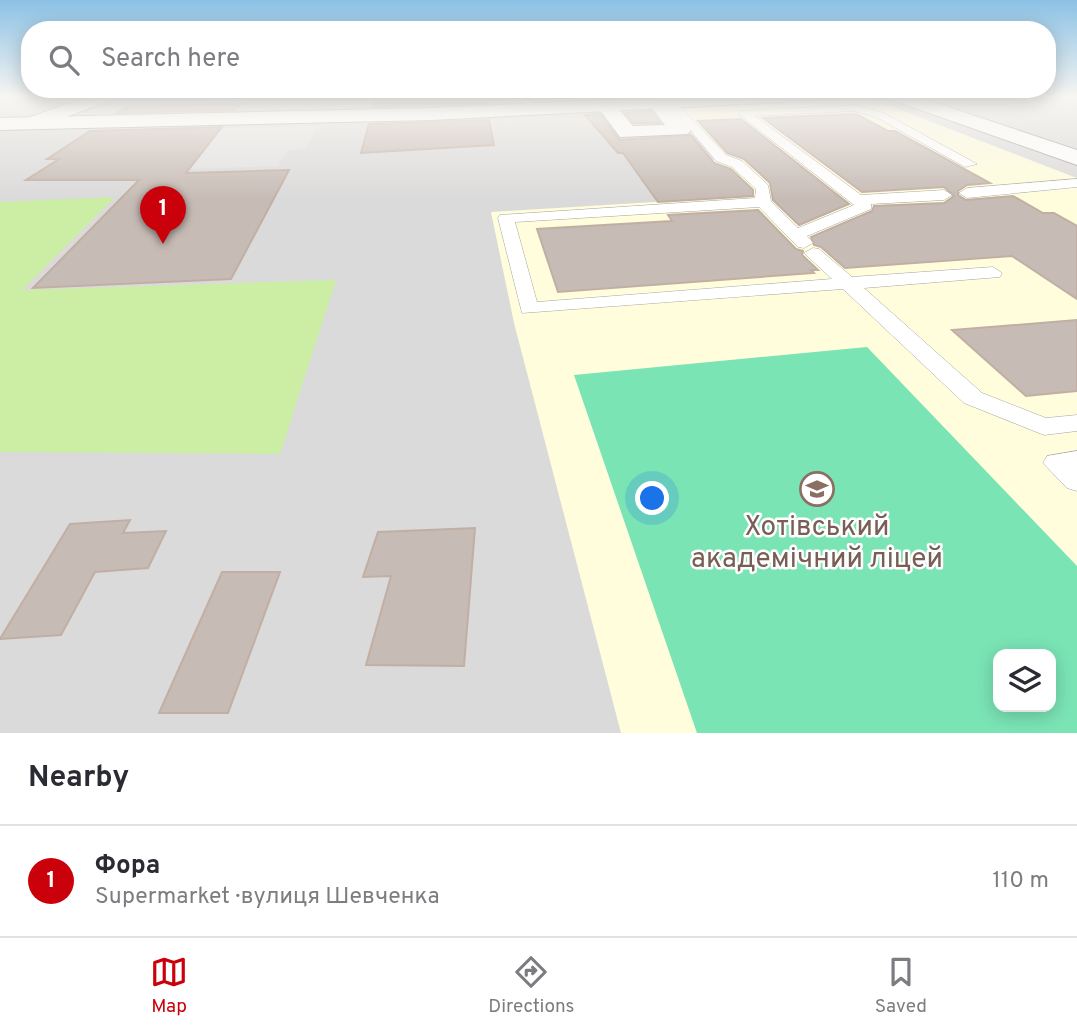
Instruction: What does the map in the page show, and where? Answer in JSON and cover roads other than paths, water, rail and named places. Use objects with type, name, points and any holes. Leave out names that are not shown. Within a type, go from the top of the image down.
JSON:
[{"type":"street","points":[[626,131],[675,131]]},
{"type":"street","points":[[1000,131],[1077,158]]},
{"type":"lane","points":[[693,131],[720,158],[737,164],[763,188],[763,202],[804,244],[973,398],[1044,426],[1077,423]]},
{"type":"lane","points":[[768,131],[865,206],[804,244]]},
{"type":"lane","points":[[910,131],[970,164]]},
{"type":"lane","points":[[967,193],[1077,183]]},
{"type":"lane","points":[[858,200],[944,195]]},
{"type":"lane","points":[[763,202],[506,218],[529,309],[993,273]]},
{"type":"lane","points":[[1077,460],[1057,463],[1077,481]]},
{"type":"place","name":"Фора","points":[[163,244]]},
{"type":"place","name":"Хотівський академічний ліцей","points":[[817,489]]}]
